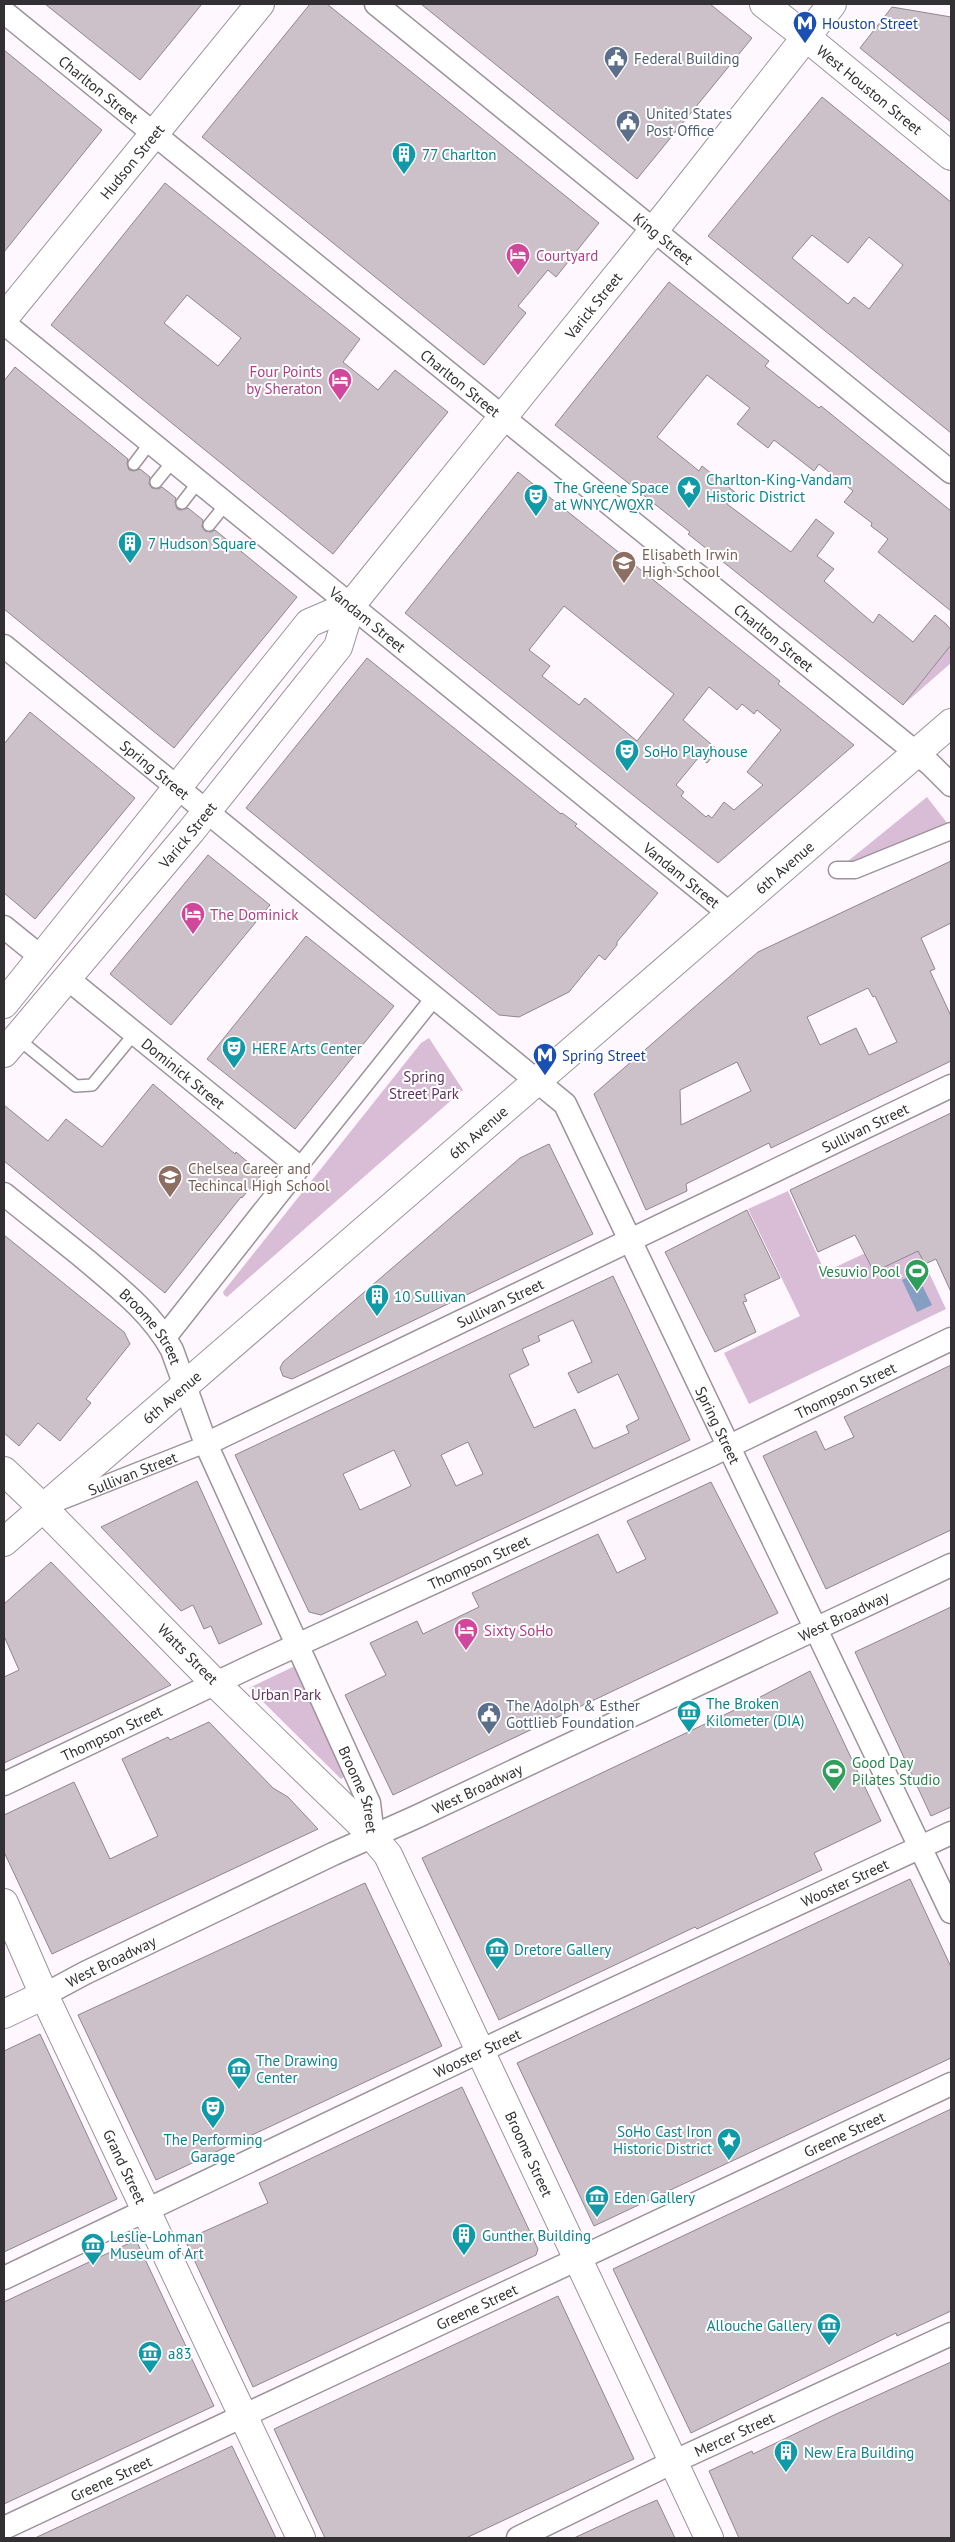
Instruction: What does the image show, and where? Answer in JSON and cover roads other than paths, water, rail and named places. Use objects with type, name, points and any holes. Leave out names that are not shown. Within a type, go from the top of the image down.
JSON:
[{"type":"main road","name":"Hudson Street","points":[[4,318],[260,4]]},
{"type":"main road","name":"West Houston Street","points":[[764,4],[951,156]]},
{"type":"main road","name":"Varick Street","points":[[10,1046],[207,812],[338,647],[351,605],[654,230],[832,4]]},
{"type":"main road","name":"Varick Street","points":[[4,1004],[309,623],[351,605]]},
{"type":"main road","name":"6th Avenue","points":[[4,1542],[951,723]]},
{"type":"main road","name":"Watts Street","points":[[4,1471],[43,1508],[216,1684],[372,1836]]},
{"type":"main road","name":"Broome Street","points":[[372,1836],[394,1867],[709,2538]]},
{"type":"main road","name":"Grand Street","points":[[4,1903],[44,1995],[300,2538]]},
{"type":"main road","name":"West Broadway","points":[[4,2014],[44,1995]]},
{"type":"street","name":"King Street","points":[[376,4],[951,472]]},
{"type":"street","name":"Charlton Street","points":[[4,12],[951,785]]},
{"type":"street","name":"Vandam Street","points":[[4,323],[730,914]]},
{"type":"street","name":"Spring Street","points":[[4,646],[565,1104],[727,1447],[951,1912]]},
{"type":"street","points":[[837,870],[855,870],[951,831]]},
{"type":"street","points":[[4,927],[41,958]]},
{"type":"street","name":"Dominick Street","points":[[68,979],[299,1167]]},
{"type":"street","points":[[165,1337],[434,998]]},
{"type":"street","name":"Sullivan Street","points":[[43,1508],[206,1444],[631,1242],[951,1086]]},
{"type":"street","name":"Broome Street","points":[[4,1194],[128,1294],[153,1319],[165,1337],[185,1385],[206,1444],[369,1803],[372,1836]]},
{"type":"street","name":"Thompson Street","points":[[4,1784],[727,1447],[951,1339]]},
{"type":"street","name":"West Broadway","points":[[44,1995],[85,1972],[951,1565]]},
{"type":"street","name":"Wooster Street","points":[[4,2278],[481,2051],[951,1833]]},
{"type":"street","name":"Greene Street","points":[[4,2528],[243,2418],[577,2258],[951,2084]]},
{"type":"street","name":"Mercer Street","points":[[518,2538],[674,2462],[951,2334]]},
{"type":"lane","points":[[134,464],[150,443]]},
{"type":"lane","points":[[156,482],[173,461]]},
{"type":"lane","points":[[182,503],[199,481]]},
{"type":"lane","points":[[209,525],[226,504]]},
{"type":"lane","points":[[10,1046],[76,1086],[92,1085],[135,1033]]},
{"type":"water","name":"Vesuvio Pool","points":[[916,1273],[932,1305],[917,1312],[902,1280]]},
{"type":"place","name":"Houston Street","points":[[805,44]]},
{"type":"place","name":"Federal Building","points":[[616,79]]},
{"type":"place","name":"United States Post Office","points":[[628,143]]},
{"type":"place","name":"77 Charlton","points":[[404,175]]},
{"type":"place","name":"Courtyard","points":[[518,276]]},
{"type":"place","name":"Four Points by Sheraton","points":[[340,401]]},
{"type":"place","name":"Charlton-King-Vandam Historic District","points":[[689,509]]},
{"type":"place","name":"The Greene Space at WNYC/WQXR","points":[[536,517]]},
{"type":"place","name":"7 Hudson Square","points":[[130,564]]},
{"type":"place","name":"Elisabeth Irwin High School","points":[[624,584]]},
{"type":"place","name":"SoHo Playhouse","points":[[627,772]]},
{"type":"place","name":"The Dominick","points":[[193,935]]},
{"type":"place","name":"HERE Arts Center","points":[[234,1069]]},
{"type":"place","name":"Spring Street","points":[[545,1076]]},
{"type":"place","name":"Chelsea Career and Techincal High School","points":[[170,1198]]},
{"type":"place","name":"Vesuvio Pool","points":[[917,1292]]},
{"type":"place","name":"10 Sullivan","points":[[377,1317]]},
{"type":"place","name":"Sixty SoHo","points":[[466,1651]]},
{"type":"place","name":"The Broken Kilometer (DIA)","points":[[689,1733]]},
{"type":"place","name":"The Adolph & Esther Gottlieb Foundation","points":[[489,1735]]},
{"type":"place","name":"Good Day Pilates Studio","points":[[834,1792]]},
{"type":"place","name":"Dretore Gallery","points":[[497,1970]]},
{"type":"place","name":"The Drawing Center","points":[[239,2090]]},
{"type":"place","name":"The Performing Garage","points":[[213,2129]]},
{"type":"place","name":"SoHo Cast Iron Historic District","points":[[729,2161]]},
{"type":"place","name":"Eden Gallery","points":[[597,2218]]},
{"type":"place","name":"Gunther Building","points":[[464,2256]]},
{"type":"place","name":"Leslie-Lohman Museum of Art","points":[[93,2266]]},
{"type":"place","name":"Allouche Gallery","points":[[829,2346]]},
{"type":"place","name":"a83","points":[[150,2374]]},
{"type":"place","name":"New Era Building","points":[[786,2473]]},
{"type":"park label","name":"Spring Street Park","points":[[424,1084]]},
{"type":"park label","name":"Urban Park","points":[[286,1694]]}]
